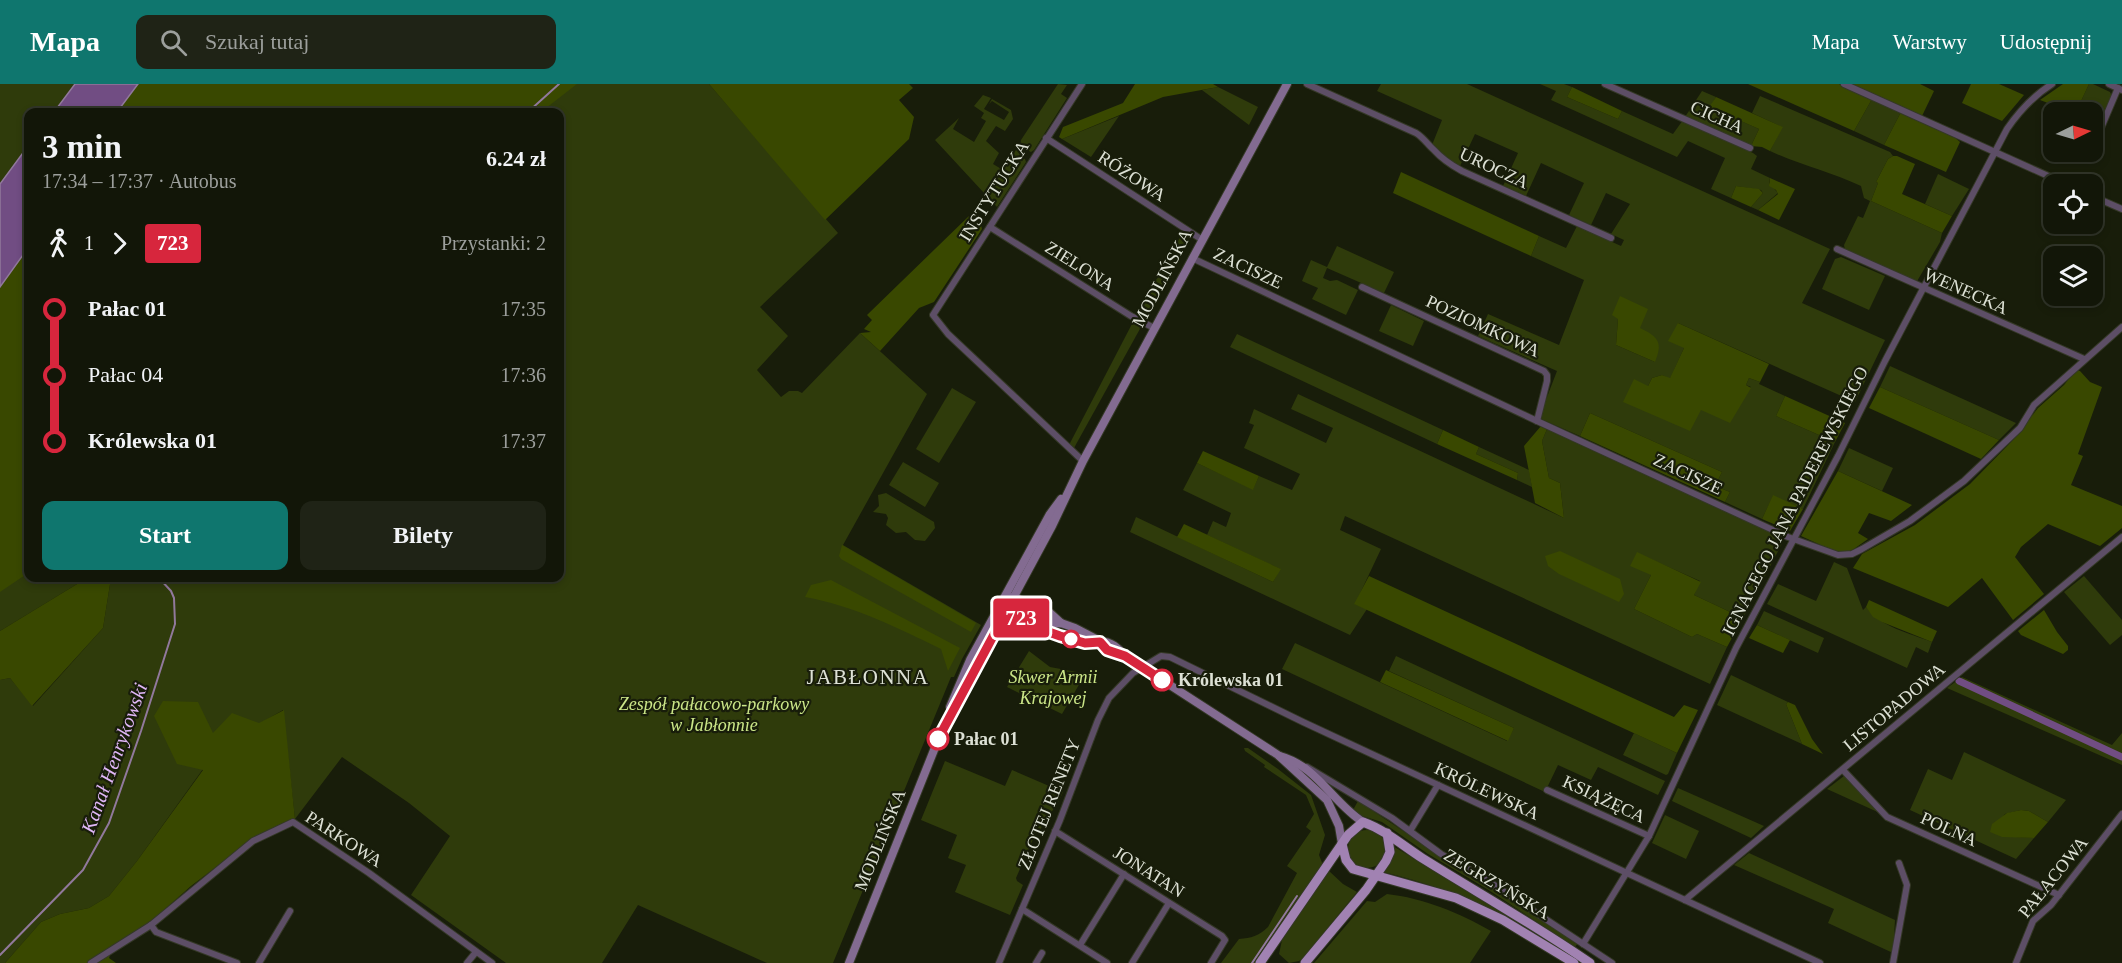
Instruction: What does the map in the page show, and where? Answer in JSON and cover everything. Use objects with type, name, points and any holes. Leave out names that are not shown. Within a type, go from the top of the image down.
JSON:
[{"type":"main road","name":"MODLIŃSKA","points":[[942,730],[1057,517],[1068,489],[1284,85]]},
{"type":"main road","name":"MODLIŃSKA","points":[[849,963],[970,660],[1050,514],[1068,489]]},
{"type":"main road","points":[[1061,623],[1040,624],[1006,612],[1003,599],[1014,597],[1050,613],[1061,623],[1100,642],[1118,647],[1125,656],[1278,755],[1327,800],[1339,826],[1345,858],[1349,865],[1376,876]]},
{"type":"main road","points":[[1278,755],[1300,765],[1322,783],[1353,815],[1387,833],[1390,852],[1376,876],[1305,963]]},
{"type":"main road","points":[[1260,963],[1352,830],[1363,822]]},
{"type":"main road","name":"ZEGRZYŃSKA","points":[[1387,833],[1420,857],[1538,927],[1590,963]]},
{"type":"main road","name":"ZEGRZYŃSKA","points":[[1376,876],[1456,898],[1503,920],[1574,963]]},
{"type":"street","name":"INSTYTUCKA","points":[[1082,84],[933,315],[948,334],[1083,461]]},
{"type":"street","name":"UROCZA","points":[[1307,84],[1425,138],[1446,161],[1462,171],[1611,238]]},
{"type":"street","name":"CICHA","points":[[1605,84],[1750,148]]},
{"type":"street","points":[[1844,84],[2043,174]]},
{"type":"street","name":"IGNACEGO JANA PADEREWSKIEGO","points":[[1583,945],[1648,836],[1736,648],[1995,153],[2016,115],[2034,97],[2052,84]]},
{"type":"street","points":[[2103,124],[2120,89],[2109,84]]},
{"type":"street","name":"RÓŻOWA","points":[[1046,138],[1201,239]]},
{"type":"street","points":[[2103,201],[2122,209]]},
{"type":"street","name":"ZIELONA","points":[[990,227],[1131,316],[1154,328]]},
{"type":"street","name":"WENECKA","points":[[1837,249],[2084,359]]},
{"type":"street","name":"ZACISZE","points":[[1192,258],[1537,421],[1794,539],[1838,555],[1852,555],[1910,521],[1964,482],[2020,428],[2034,405],[2122,327]]},
{"type":"street","name":"POZIOMKOWA","points":[[1362,287],[1544,371],[1547,381],[1537,421]]},
{"type":"street","name":"LISTOPADOWA","points":[[1685,900],[2122,537]]},
{"type":"street","name":"KRÓLEWSKA","points":[[1142,667],[1161,656],[1170,657],[1820,963]]},
{"type":"street","name":"ZŁOTEJ RENETY","points":[[1001,962],[1098,720],[1109,698],[1142,667]]},
{"type":"street","points":[[1300,765],[1318,772],[1612,963]]},
{"type":"street","name":"POLNA","points":[[1843,770],[1887,817],[2059,895]]},
{"type":"street","points":[[1410,831],[1438,785]]},
{"type":"street","name":"KSIĄŻĘCA","points":[[1547,790],[1648,836]]},
{"type":"street","name":"PAŁACOWA","points":[[2016,963],[2033,921],[2051,905],[2122,814]]},
{"type":"street","name":"PARKOWA","points":[[151,925],[253,841],[293,822],[369,873],[492,963]]},
{"type":"street","name":"JONATAN","points":[[1055,831],[1222,936],[1225,940],[1211,963]]},
{"type":"street","points":[[1893,963],[1906,890],[1899,863]]},
{"type":"street","points":[[1080,945],[1124,874]]},
{"type":"street","points":[[1132,963],[1169,903]]},
{"type":"street","points":[[1022,909],[1107,963]]},
{"type":"street","points":[[259,963],[290,911]]},
{"type":"street","points":[[91,963],[151,925],[156,932],[237,963]]},
{"type":"street","points":[[467,963],[476,952]]},
{"type":"street","points":[[1036,963],[1042,953]]},
{"type":"green space","name":"Zespół pałacowo-parkowy w Jabłonnie","points":[[0,84],[709,84],[838,233],[760,307],[788,336],[757,370],[781,397],[789,391],[802,393],[860,333],[927,394],[843,545],[981,625],[954,677],[951,677],[833,963],[767,963],[638,905],[602,963],[506,963],[411,895],[450,836],[409,803],[342,757],[295,819],[283,710],[259,724],[203,769],[109,896],[89,908],[60,914],[41,922],[5,963],[0,963],[0,680],[10,678],[33,706],[103,628],[110,582],[564,582],[564,108],[24,108],[24,582],[80,582],[0,631]]},
{"type":"green space","points":[[138,84],[577,84],[546,108],[120,108]]},
{"type":"green space","points":[[709,84],[909,84],[913,88],[899,100],[914,117],[909,139],[825,220]]},
{"type":"green space","points":[[1058,84],[1067,85],[1061,94],[1067,98],[1031,152],[1020,146],[1021,140]]},
{"type":"green space","points":[[1135,84],[1213,84],[1218,87],[1163,97],[1062,139],[1059,137],[1063,127],[1123,103]]},
{"type":"green space","points":[[1381,84],[1467,84],[1830,249],[1802,303],[1885,340],[1855,402],[1678,323],[1684,348],[1670,379],[1662,375],[1652,378],[1648,386],[1701,410],[1751,387],[1746,385],[1749,378],[1785,396],[1776,416],[1835,442],[1803,509],[1773,496],[1762,519],[1725,502],[1730,492],[1715,486],[1722,472],[1590,413],[1580,436],[1541,419],[1542,410],[1557,371],[1478,336],[1488,314],[1559,345],[1584,280],[1531,256],[1539,236],[1566,248],[1577,226],[1621,246],[1624,240],[1611,234],[1630,204],[1606,193],[1591,225],[1569,215],[1584,183],[1541,163],[1526,196],[1503,186],[1518,153],[1475,134],[1460,166],[1457,165],[1432,145],[1442,120],[1377,91]],"holes":[[[1618,319],[1655,362],[1616,345]]]},
{"type":"green space","points":[[1540,84],[1564,84],[1572,87],[1567,97],[1618,119],[1622,111],[1673,134],[1683,120],[1757,156],[1751,169],[1770,178],[1769,183],[1778,193],[1758,210],[1751,207],[1763,193],[1761,190],[1736,186],[1731,198],[1711,189],[1725,158],[1688,141],[1677,157],[1551,100],[1556,91]]},
{"type":"green space","points":[[1748,84],[1839,84],[1872,99],[1854,131]]},
{"type":"green space","points":[[1851,84],[1920,84],[1934,91],[1922,116]]},
{"type":"green space","points":[[1971,84],[1999,84],[2024,95],[2002,121],[1962,103]]},
{"type":"green space","points":[[2063,84],[2089,84],[2081,102],[2040,100]]},
{"type":"green space","points":[[2089,84],[2110,92],[2112,96],[2103,118],[2103,102],[2081,102]]},
{"type":"green space","points":[[1218,87],[1258,107],[1249,125],[1202,90]]},
{"type":"green space","points":[[1572,87],[1622,111],[1618,119],[1567,97]]},
{"type":"green space","points":[[1702,91],[1716,97],[1710,107],[1759,129],[1751,146],[1685,117]]},
{"type":"green space","points":[[983,95],[991,98],[984,109],[1004,120],[1009,112],[992,101],[989,104],[992,99],[1011,110],[1013,119],[1005,131],[996,126],[986,141],[999,153],[993,164],[1003,170],[1016,150],[1021,152],[1019,156],[1026,162],[997,207],[935,140],[959,118],[953,129],[974,142],[986,121],[981,118],[984,113],[974,106]]},
{"type":"green space","points":[[1760,96],[1890,152],[1893,156],[1888,159],[1876,182],[1878,183],[1871,201],[1942,233],[1940,242],[1916,283],[1845,250],[1844,245],[1858,216],[1863,218],[1870,201],[1864,198],[1861,186],[1770,151],[1782,127],[1752,113]]},
{"type":"green space","points":[[1716,97],[1783,127],[1770,151],[1762,147],[1751,146],[1759,129],[1709,107]]},
{"type":"green space","points":[[1872,99],[1901,112],[1884,145],[1854,131]]},
{"type":"green space","points":[[1901,112],[1952,135],[1960,142],[1946,172],[1884,145]]},
{"type":"green space","points":[[1119,116],[1091,157],[1062,139]]},
{"type":"green space","points":[[1893,156],[1915,164],[1902,194],[1952,216],[1942,233],[1871,201],[1878,183],[1876,182],[1888,159]]},
{"type":"green space","points":[[1401,172],[1539,236],[1531,256],[1393,193]]},
{"type":"green space","points":[[1938,174],[1969,189],[1952,216],[1925,204]]},
{"type":"green space","points":[[1770,178],[1795,189],[1779,220],[1758,210],[1778,194],[1769,186]]},
{"type":"green space","points":[[1736,186],[1759,189],[1763,193],[1751,207],[1731,198]]},
{"type":"green space","points":[[969,216],[981,225],[982,229],[934,302],[919,308],[880,351],[860,333],[871,332],[864,329],[872,320],[867,315]]},
{"type":"green space","points":[[1183,232],[1189,236],[1143,320],[1136,316]]},
{"type":"green space","points":[[1337,246],[1394,272],[1384,293],[1327,268],[1323,278],[1330,281],[1337,280],[1358,290],[1346,315],[1312,299],[1318,288],[1302,281],[1311,260],[1327,267]]},
{"type":"green space","points":[[24,254],[24,576],[0,592],[0,287]]},
{"type":"green space","points":[[1841,257],[1885,276],[1869,310],[1822,289],[1835,259]]},
{"type":"green space","points":[[1620,296],[1648,309],[1640,328],[1658,341],[1659,350],[1655,362],[1616,345],[1618,319],[1612,315]]},
{"type":"green space","points":[[1391,305],[1424,321],[1413,346],[1379,331]]},
{"type":"green space","points":[[1133,322],[1141,327],[1074,448],[1069,445]]},
{"type":"green space","points":[[1678,323],[1769,364],[1760,382],[1749,378],[1746,385],[1751,388],[1730,423],[1701,410],[1690,431],[1623,402],[1634,379],[1648,386],[1652,378],[1662,375],[1670,378],[1684,348],[1668,341]]},
{"type":"green space","points":[[1237,334],[1443,430],[1437,444],[1230,347]]},
{"type":"green space","points":[[1890,366],[2016,423],[1999,440],[1880,387]]},
{"type":"green space","points":[[2076,370],[2080,371],[2090,382],[2102,387],[2078,454],[2083,456],[2071,485],[2122,506],[2122,528],[2100,546],[2048,524],[2021,547],[2015,557],[2044,594],[2013,620],[1982,578],[1948,607],[1853,568],[1862,554],[1915,525],[1970,484],[2013,440],[2038,408],[2064,385]]},
{"type":"green space","points":[[1880,387],[1999,440],[1981,459],[1869,408]]},
{"type":"green space","points":[[952,388],[976,402],[939,463],[916,449]]},
{"type":"green space","points":[[1298,394],[1564,518],[1560,483],[1549,478],[1542,441],[1547,429],[1785,538],[1743,618],[1694,595],[1700,581],[1637,553],[1651,575],[1634,609],[1692,637],[1697,634],[1727,647],[1710,684],[1345,516],[1340,530],[1381,549],[1355,604],[1367,609],[1350,635],[1130,532],[1136,517],[1273,582],[1280,569],[1207,535],[1213,521],[1226,527],[1231,513],[1183,490],[1197,463],[1253,489],[1259,476],[1292,490],[1300,474],[1244,448],[1254,425],[1249,423],[1254,409],[1326,443],[1333,428],[1291,409]]},
{"type":"green space","points":[[1785,396],[1845,423],[1835,442],[1776,416]]},
{"type":"green space","points":[[1590,413],[1722,472],[1715,486],[1730,492],[1725,502],[1580,436]]},
{"type":"green space","points":[[1541,426],[1547,429],[1542,441],[1549,478],[1560,483],[1564,518],[1535,503],[1524,446]]},
{"type":"green space","points":[[1443,430],[1479,447],[1476,454],[1518,473],[1517,480],[1437,444]]},
{"type":"green space","points":[[1479,447],[1529,470],[1532,487],[1517,480],[1518,473],[1476,454]]},
{"type":"green space","points":[[1849,448],[1893,468],[1882,491],[1838,471]]},
{"type":"green space","points":[[1203,451],[1259,476],[1253,490],[1197,463]]},
{"type":"green space","points":[[903,462],[939,483],[925,507],[889,485]]},
{"type":"green space","points":[[1838,471],[1912,505],[1891,521],[1869,513],[1858,533],[1868,539],[1851,551],[1836,552],[1801,536]]},
{"type":"green space","points":[[886,493],[934,522],[935,528],[925,541],[915,540],[906,532],[896,533],[886,525],[888,518],[886,514],[873,512],[879,506],[878,495]]},
{"type":"green space","points":[[1773,495],[1803,509],[1790,531],[1762,519]]},
{"type":"green space","points":[[1184,524],[1281,569],[1273,582],[1177,537]]},
{"type":"green space","points":[[842,545],[976,623],[971,632],[841,559],[839,556]]},
{"type":"green space","points":[[1560,551],[1620,579],[1624,594],[1619,602],[1559,574],[1548,566],[1545,556]]},
{"type":"green space","points":[[1637,552],[1701,582],[1694,595],[1743,618],[1727,647],[1697,634],[1692,637],[1634,609],[1651,575],[1630,566]]},
{"type":"green space","points":[[1834,562],[1847,568],[1863,610],[1866,607],[1879,620],[1932,642],[1928,653],[1916,647],[1907,668],[1767,604],[1778,584],[1816,601]]},
{"type":"green space","points":[[1369,576],[1674,717],[1684,705],[1698,710],[1677,753],[1354,604]]},
{"type":"green space","points":[[2084,576],[2122,620],[2122,635],[2110,645],[2064,592]]},
{"type":"green space","points":[[831,580],[960,648],[948,671],[941,649],[858,612],[805,597],[811,585]]},
{"type":"green space","points":[[80,582],[110,582],[103,628],[32,706],[10,678],[0,680],[0,631]]},
{"type":"green space","points":[[1869,600],[1937,631],[1932,642],[1873,617],[1866,607]]},
{"type":"green space","points":[[2044,610],[2068,646],[2068,650],[2063,654],[2021,635],[2018,631]]},
{"type":"green space","points":[[1764,611],[1824,638],[1818,653],[1757,625]]},
{"type":"green space","points":[[1757,625],[1790,640],[1783,653],[1749,638]]},
{"type":"green space","points":[[1295,643],[1507,741],[1514,728],[1389,671],[1396,656],[1665,781],[1658,795],[1598,767],[1591,780],[1558,765],[1545,792],[1282,669]]},
{"type":"green space","name":"Skwer Armii Krajowej","points":[[1029,651],[1050,667],[1077,672],[1084,676],[1062,714],[1007,687]]},
{"type":"green space","points":[[1386,670],[1514,728],[1508,741],[1380,682]]},
{"type":"green space","points":[[1731,675],[1788,702],[1786,704],[1802,744],[1717,705]]},
{"type":"green space","points":[[1962,677],[2112,745],[2122,733],[2122,765],[1947,688]]},
{"type":"green space","points":[[163,701],[198,702],[213,733],[232,713],[259,723],[284,710],[295,819],[253,839],[191,886],[146,926],[114,945],[109,958],[116,963],[5,963],[41,922],[60,914],[89,908],[109,896],[203,770],[177,764],[154,716]]},
{"type":"green space","points":[[1788,702],[1795,705],[1812,739],[1823,754],[1802,744],[1786,704]]},
{"type":"green space","points":[[1634,733],[1677,753],[1668,774],[1623,755]]},
{"type":"green space","points":[[1244,748],[1248,748],[1278,769],[1311,795],[1325,835],[1319,855],[1323,865],[1255,963],[1221,963],[1239,939],[1255,936],[1268,927],[1297,873],[1287,866],[1311,831],[1306,827],[1314,814],[1306,795],[1264,767],[1265,765]]},
{"type":"green space","points":[[1964,752],[2066,800],[2048,822],[2029,811],[2021,810],[2005,814],[2001,819],[2000,836],[2034,838],[2016,859],[1910,810],[1928,769],[1952,780]]},
{"type":"green space","points":[[945,761],[1005,786],[1012,770],[1063,792],[1040,830],[1037,830],[1016,878],[1023,885],[1010,915],[955,892],[966,865],[948,858],[957,835],[921,820]]},
{"type":"green space","points":[[1844,776],[1882,814],[1827,789]]},
{"type":"green space","points":[[1678,788],[1764,826],[1751,838],[1672,801]]},
{"type":"green space","points":[[1358,801],[1438,854],[1495,887],[1578,943],[1575,947],[1487,889],[1428,854],[1382,822],[1362,816],[1353,810]]},
{"type":"green space","points":[[2029,811],[2048,822],[2034,838],[2002,837],[1990,832],[1992,824],[2007,813]]},
{"type":"green space","points":[[1665,815],[1699,831],[1686,859],[1652,843]]},
{"type":"green space","points":[[1367,830],[1374,831],[1380,836],[1385,842],[1385,856],[1380,862],[1374,867],[1367,868],[1360,867],[1354,862],[1349,856],[1348,849],[1349,842],[1354,836],[1360,831]]},
{"type":"green space","points":[[1393,846],[1540,934],[1582,963],[1534,932],[1463,897],[1383,872]]},
{"type":"green space","points":[[1749,853],[1895,920],[1893,953],[1828,923],[1834,909],[1734,865]]},
{"type":"green space","points":[[1329,871],[1343,884],[1357,892],[1303,958],[1289,963],[1279,954],[1282,940]]},
{"type":"green space","points":[[1387,894],[1441,907],[1491,931],[1470,963],[1314,963],[1367,901],[1375,902]]},
{"type":"shaded area","points":[[75,84],[138,84],[120,108],[57,108]]},
{"type":"shaded area","points":[[24,151],[24,254],[0,287],[0,184]]},
{"type":"waterway","points":[[532,108],[559,84]]},
{"type":"waterway","name":"Kanał Henrykowski","points":[[0,955],[83,870],[109,823],[175,624],[174,598],[163,582]]},
{"type":"waterway","points":[[1959,681],[2122,757]]},
{"type":"waterway","points":[[1252,963],[1297,896]]},
{"type":"bus line","name":"723","points":[[938,739],[1006,612],[1040,624],[1046,631],[1060,636],[1085,643],[1100,642],[1107,650],[1116,655],[1125,656],[1162,680]]},
{"type":"place","name":"Królewska 01","points":[[1162,680]]},
{"type":"place","name":"Pałac 01","points":[[938,739]]},
{"type":"district","name":"JABŁONNA","points":[[868,677]]}]
